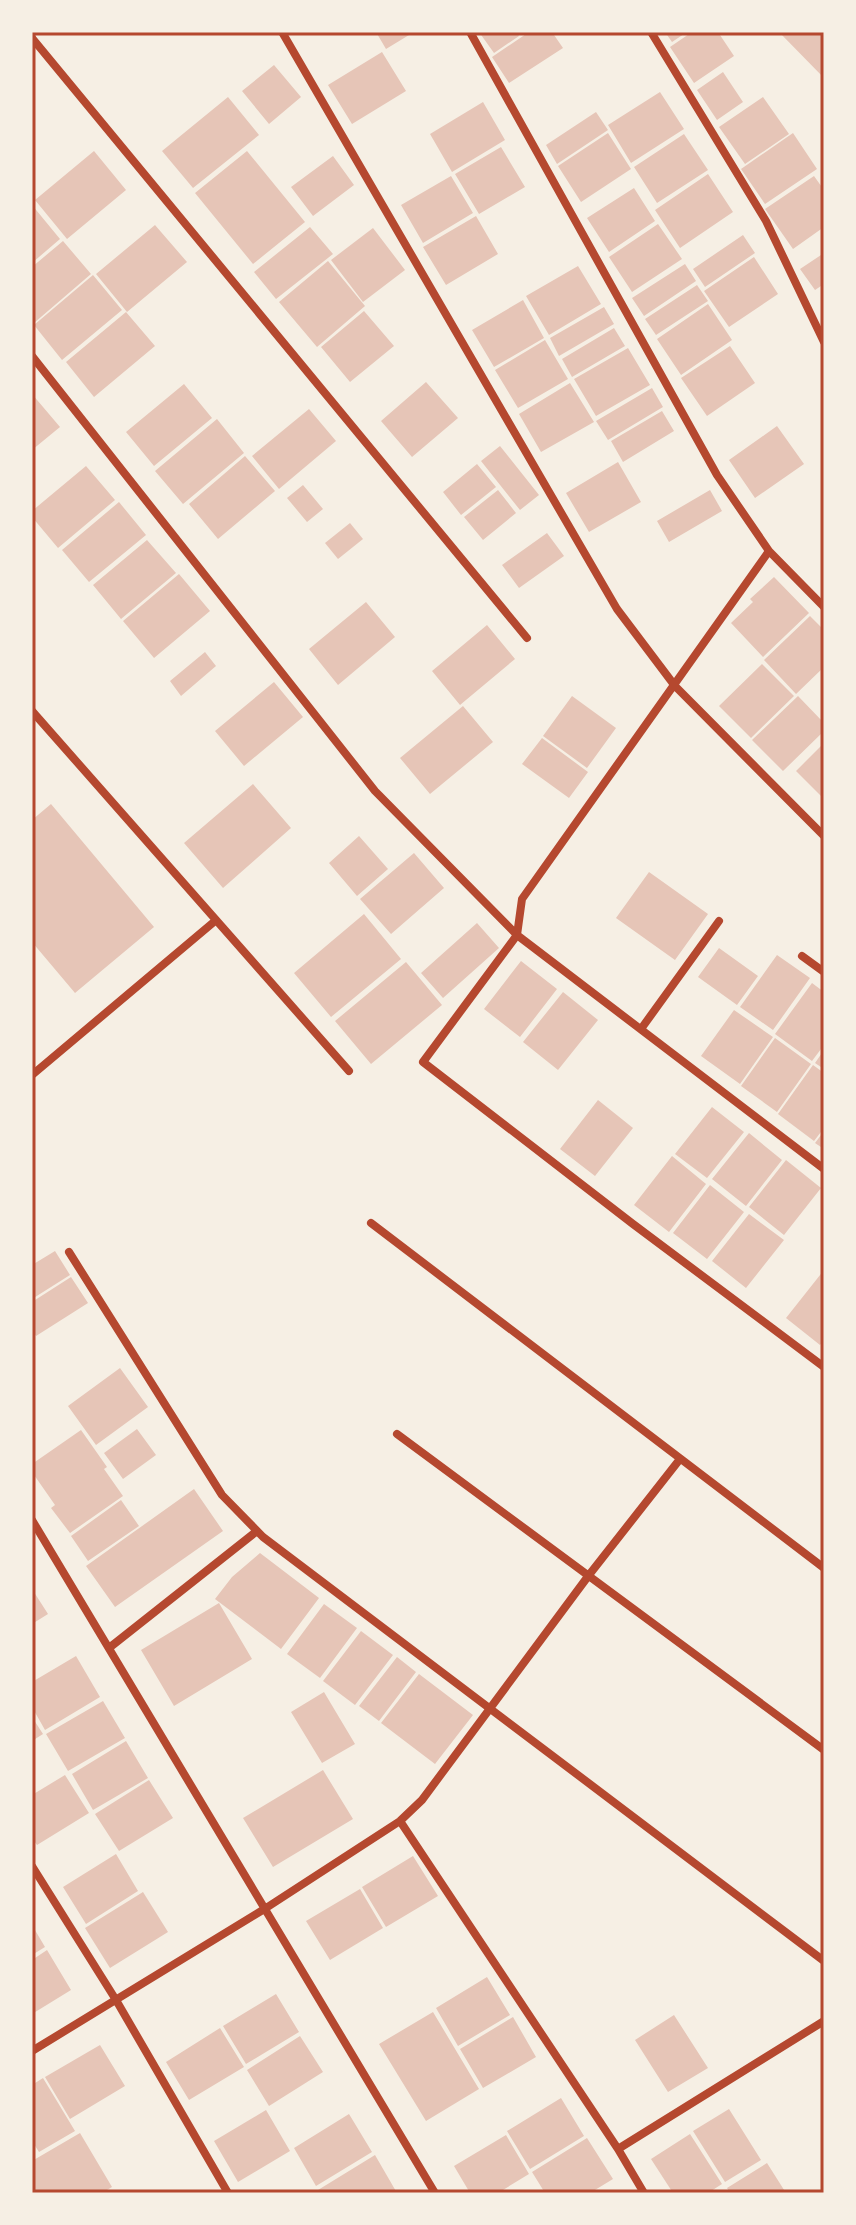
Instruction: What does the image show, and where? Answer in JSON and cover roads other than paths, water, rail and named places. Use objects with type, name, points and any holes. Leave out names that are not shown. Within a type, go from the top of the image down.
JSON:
[{"type":"street","points":[[282,32],[617,609],[675,686],[824,836]]},
{"type":"street","points":[[470,32],[717,475],[769,551],[824,607]]},
{"type":"street","points":[[651,32],[766,221],[824,342]]},
{"type":"street","points":[[33,35],[527,638]]},
{"type":"street","points":[[32,356],[375,791],[517,935],[824,1169]]},
{"type":"street","points":[[769,551],[522,899],[517,935],[423,1062],[824,1367]]},
{"type":"street","points":[[32,711],[349,1071]]},
{"type":"street","points":[[32,1075],[215,921]]},
{"type":"street","points":[[641,1029],[719,921]]},
{"type":"street","points":[[802,956],[824,972]]},
{"type":"street","points":[[371,1223],[824,1568]]},
{"type":"street","points":[[69,1252],[222,1495],[257,1531],[824,1961]]},
{"type":"street","points":[[397,1434],[824,1750]]},
{"type":"street","points":[[32,2051],[266,1908],[400,1821],[422,1800],[489,1707],[680,1459]]},
{"type":"street","points":[[32,1520],[435,2193]]},
{"type":"street","points":[[109,1648],[257,1531]]},
{"type":"street","points":[[400,1821],[644,2193]]},
{"type":"street","points":[[32,1866],[116,2000],[228,2193]]},
{"type":"street","points":[[618,2149],[824,2021]]}]
